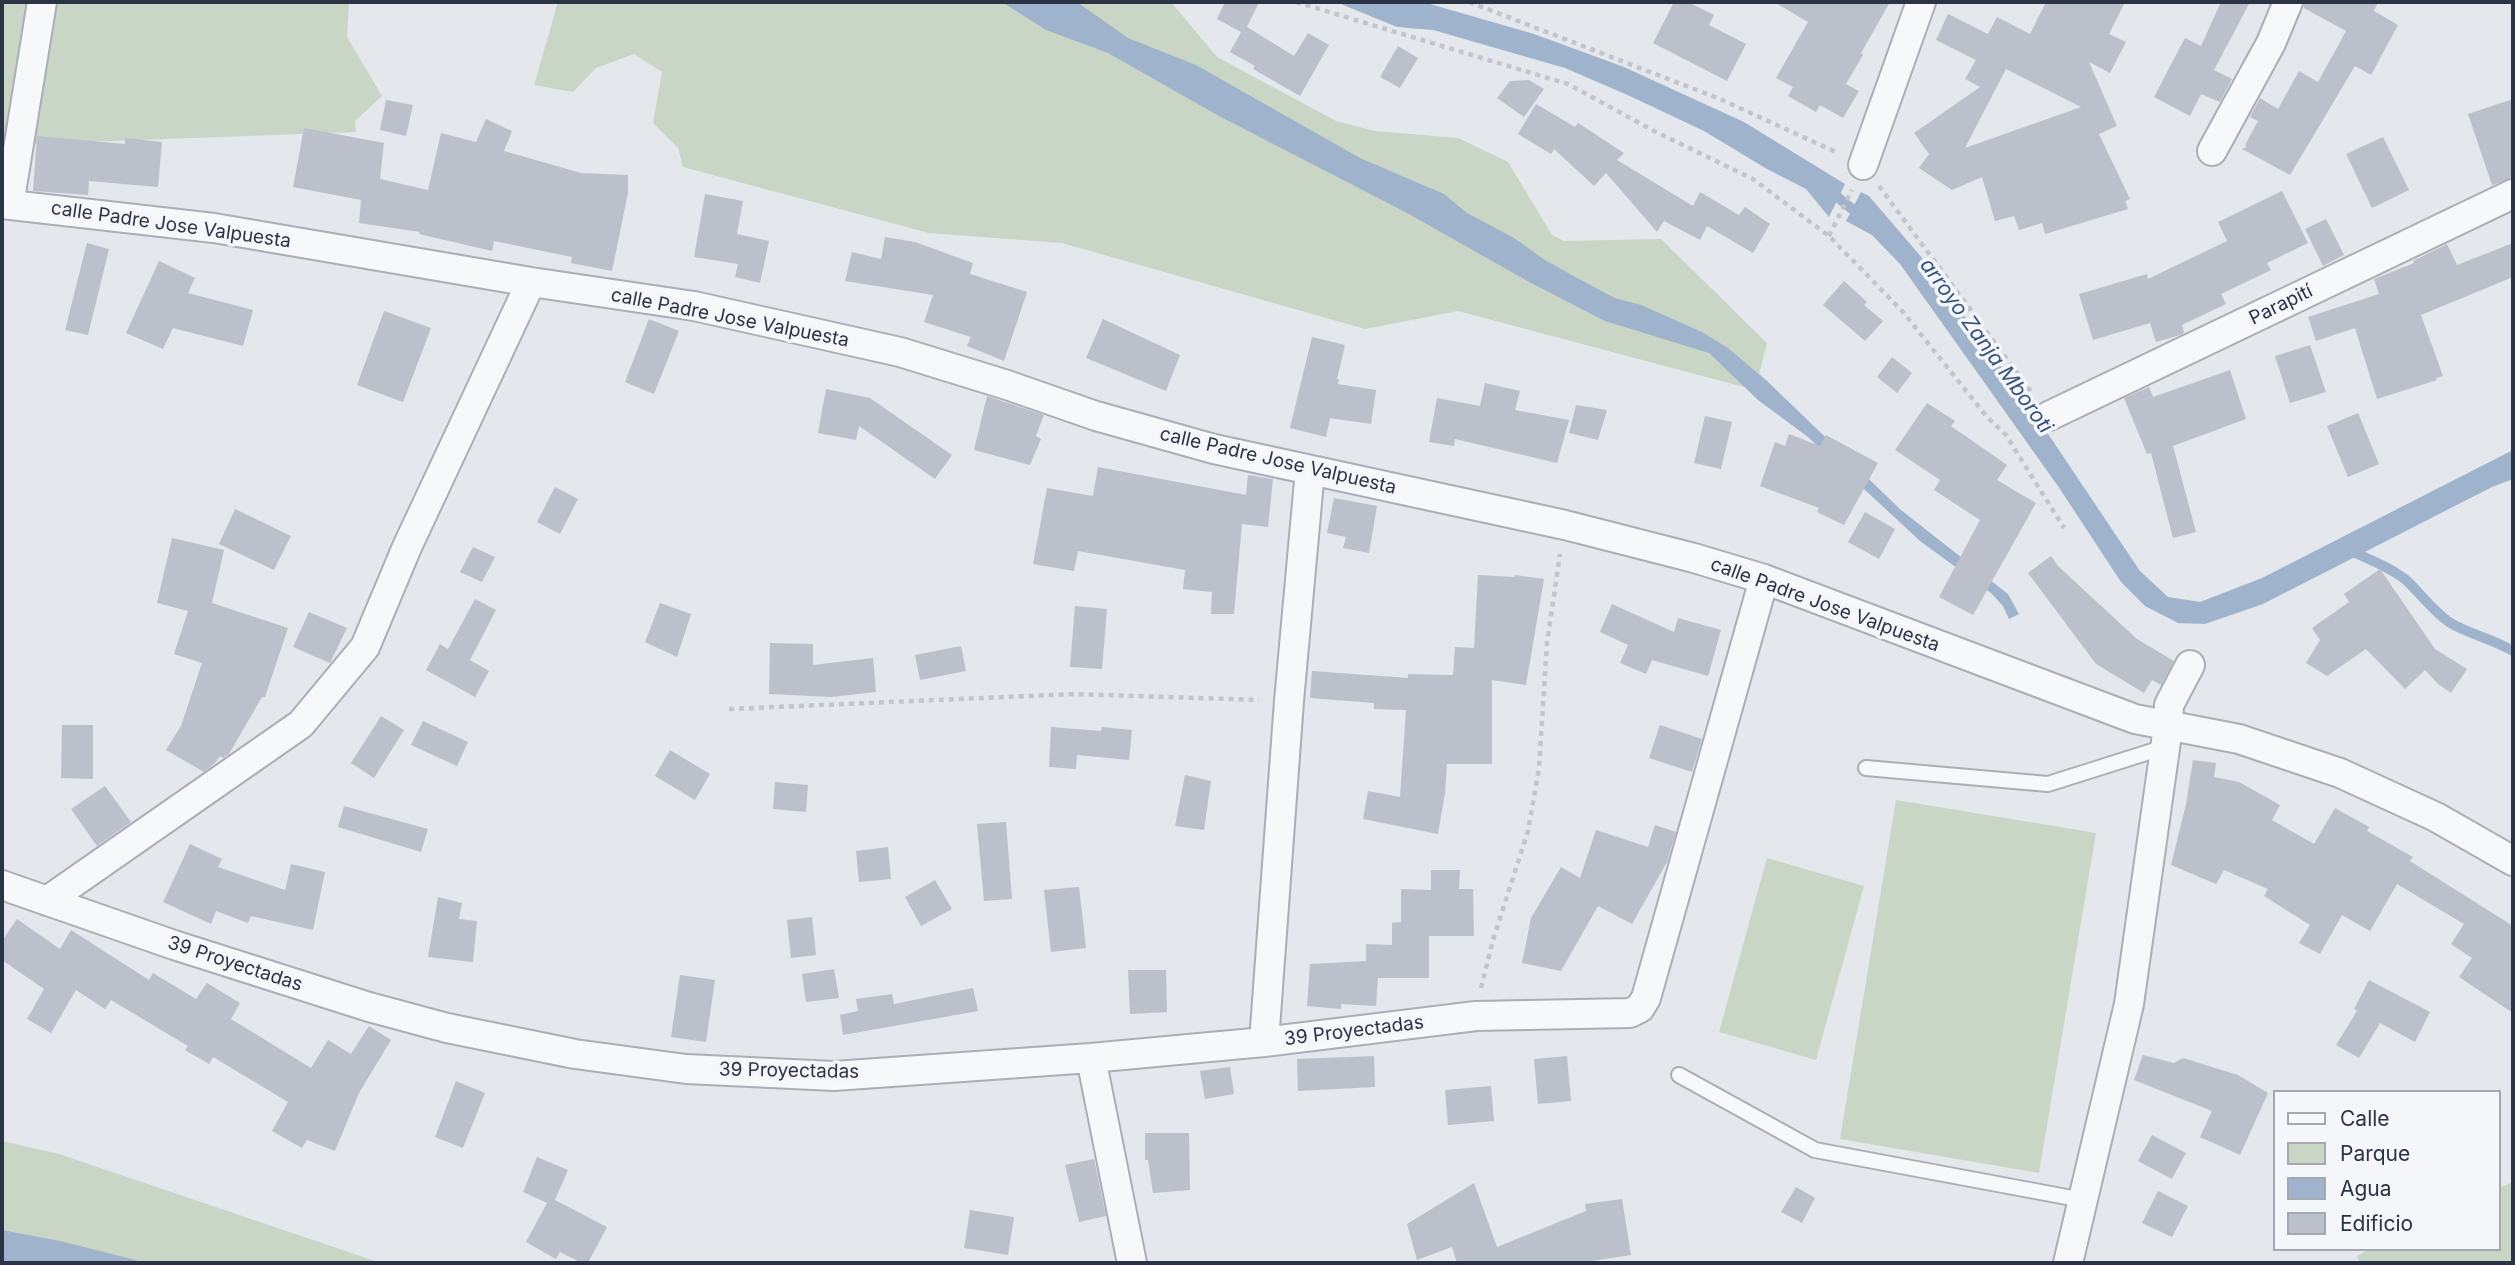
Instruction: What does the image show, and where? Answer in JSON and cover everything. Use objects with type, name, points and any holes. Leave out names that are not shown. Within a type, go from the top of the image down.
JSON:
[{"type":"street","points":[[6,204],[42,2]]},
{"type":"street","points":[[1863,165],[1921,2]]},
{"type":"street","points":[[2212,151],[2271,43],[2288,2]]},
{"type":"street","name":"Parapití","points":[[2049,416],[2513,194]]},
{"type":"street","name":"calle Padre Jose Valpuesta","points":[[6,204],[214,228],[531,282],[694,306],[900,352],[1096,416],[1214,449],[1564,525],[1694,558],[1764,579],[2135,719],[2166,737],[2239,739],[2340,772],[2436,817],[2513,861]]},
{"type":"street","points":[[47,901],[301,724],[358,656],[365,647],[413,535],[531,282]]},
{"type":"street","points":[[1264,1042],[1289,701],[1310,470]]},
{"type":"street","name":"39 Proyectadas","points":[[2,885],[174,945],[369,1007],[447,1028],[575,1054],[686,1069],[834,1076],[1091,1058],[1264,1042],[1476,1016],[1630,1013],[1640,1007],[1646,998],[1764,579]]},
{"type":"street","points":[[2068,1263],[2129,1004],[2169,705],[2190,665]]},
{"type":"street","points":[[1091,1058],[1132,1263]]},
{"type":"lane","points":[[1866,768],[2048,784],[2166,737]]},
{"type":"lane","points":[[1679,1075],[1815,1150],[2083,1200]]},
{"type":"path","points":[[1296,2],[1569,84],[1654,131],[1753,179],[1829,236],[1903,312],[1987,416],[2006,435],[2064,528]]},
{"type":"path","points":[[1469,2],[1720,99],[1863,165],[2049,416]]},
{"type":"path","points":[[1829,236],[1852,190]]},
{"type":"path","points":[[1476,1016],[1485,970],[1530,818],[1539,768],[1547,643],[1564,525]]},
{"type":"path","points":[[729,709],[1074,694],[1289,701]]},
{"type":"green space","points":[[2,2],[349,2],[347,37],[382,96],[355,121],[356,132],[2,145]]},
{"type":"green space","points":[[558,2],[1171,2],[1217,57],[1336,121],[1375,131],[1458,138],[1508,162],[1552,235],[1564,241],[1661,239],[1767,343],[1755,390],[1458,311],[1365,329],[1062,243],[929,233],[683,167],[678,148],[653,123],[662,72],[634,54],[596,68],[573,92],[534,85]]},
{"type":"green space","points":[[1896,800],[2096,833],[2039,1173],[1840,1139]]},
{"type":"green space","points":[[1767,858],[1864,886],[1816,1060],[1719,1032]]},
{"type":"green space","points":[[2,1141],[59,1154],[381,1263],[2,1263]]},
{"type":"green space","points":[[2513,1182],[2513,1263],[2360,1263],[2357,1256],[2366,1251],[2501,1251],[2501,1187]]},
{"type":"water","points":[[1002,2],[1077,2],[1128,38],[1196,65],[1360,158],[1444,194],[1467,213],[1514,238],[1577,278],[1615,298],[1641,305],[1702,332],[1728,348],[1766,380],[1901,510],[2008,594],[2019,614],[2009,619],[2003,606],[1991,593],[1920,541],[1808,437],[1758,400],[1709,353],[1605,321],[1407,213],[1219,116],[1108,53],[1046,30]]},
{"type":"water","points":[[1336,2],[1423,2],[1534,34],[1624,67],[1744,122],[1845,184],[1829,217],[1806,189],[1704,131],[1632,97],[1565,68],[1433,30],[1397,27]]},
{"type":"water","points":[[1861,192],[1869,196],[1923,259],[2026,401],[2140,571],[2168,597],[2200,602],[2262,578],[2513,450],[2513,479],[2492,487],[2263,604],[2205,624],[2178,623],[2145,606],[2121,582],[2060,489],[1900,264],[1872,235],[1846,221]]},
{"type":"water","points":[[2,1230],[60,1241],[147,1263],[2,1263]]},
{"type":"building","points":[[1225,2],[1259,2],[1247,27],[1294,56],[1308,33],[1329,45],[1300,96],[1253,69],[1255,66],[1230,52],[1241,32],[1217,19]]},
{"type":"building","points":[[1674,2],[1688,2],[1714,15],[1709,25],[1746,44],[1727,81],[1653,43]]},
{"type":"building","points":[[1774,2],[1890,2],[1846,84],[1859,91],[1843,118],[1820,105],[1816,112],[1788,96],[1793,87],[1776,78],[1808,22]]},
{"type":"building","points":[[2046,2],[2125,2],[2109,34],[2126,42],[2110,73],[2089,62],[2117,126],[2099,134],[2130,199],[2125,201],[2128,209],[2045,234],[2042,223],[2019,230],[2014,216],[1995,221],[1982,177],[1952,190],[1919,168],[1929,154],[1914,133],[1980,87],[1965,79],[1976,60],[1936,40],[1948,14],[1988,34],[1997,17],[2030,34]],"holes":[[[2006,69],[2081,107],[1965,148]]]},
{"type":"building","points":[[2221,2],[2250,2],[2214,70],[2232,79],[2220,102],[2201,94],[2190,116],[2154,97],[2185,38],[2201,46]]},
{"type":"building","points":[[2304,2],[2378,2],[2374,11],[2398,25],[2371,75],[2355,66],[2290,175],[2242,149],[2247,147],[2245,145],[2258,121],[2250,117],[2260,98],[2278,109],[2299,71],[2318,82],[2346,31],[2304,8]]},
{"type":"building","points":[[1398,46],[1418,58],[1400,88],[1380,77]]},
{"type":"building","points":[[1529,80],[1544,89],[1524,117],[1497,98],[1510,81]]},
{"type":"building","points":[[2513,99],[2513,178],[2492,185],[2468,114]]},
{"type":"building","points":[[386,100],[413,105],[406,136],[380,130]]},
{"type":"building","points":[[1536,104],[1575,127],[1578,123],[1624,153],[1617,160],[1693,206],[1700,192],[1739,215],[1745,207],[1770,224],[1753,253],[1707,226],[1700,240],[1664,221],[1657,232],[1606,173],[1594,186],[1554,149],[1551,154],[1518,134]]},
{"type":"building","points":[[486,119],[512,131],[504,151],[581,173],[628,175],[628,193],[612,271],[571,263],[572,257],[494,241],[492,251],[419,234],[420,232],[359,223],[361,200],[293,187],[304,128],[384,143],[380,179],[428,190],[441,133],[476,142]]},
{"type":"building","points":[[37,136],[125,144],[125,138],[162,142],[158,187],[89,181],[88,195],[33,191]]},
{"type":"building","points":[[2383,137],[2409,190],[2372,208],[2346,154]]},
{"type":"building","points":[[2282,191],[2308,243],[2267,263],[2271,270],[2221,294],[2226,304],[2182,325],[2184,333],[2180,335],[2156,342],[2150,323],[2093,340],[2079,294],[2147,274],[2148,279],[2227,241],[2218,222]]},
{"type":"building","points":[[705,194],[743,201],[737,234],[769,241],[760,283],[735,277],[738,264],[694,257]]},
{"type":"building","points":[[2326,219],[2344,255],[2323,266],[2305,229]]},
{"type":"building","points":[[885,237],[915,242],[973,263],[970,274],[1027,292],[1004,361],[967,346],[971,337],[924,322],[933,295],[845,281],[852,252],[881,259]]},
{"type":"building","points":[[87,243],[109,249],[88,335],[65,330]]},
{"type":"building","points":[[2513,243],[2513,277],[2421,315],[2443,376],[2436,378],[2437,380],[2377,399],[2355,328],[2316,341],[2308,317],[2379,294],[2374,279],[2414,263],[2413,261],[2447,244],[2457,265]]},
{"type":"building","points":[[159,261],[195,278],[188,293],[253,310],[243,346],[173,328],[163,349],[126,333]]},
{"type":"building","points":[[1844,281],[1867,302],[1864,305],[1883,321],[1865,341],[1823,305]]},
{"type":"building","points":[[384,311],[431,328],[403,402],[357,385]]},
{"type":"building","points":[[649,319],[679,331],[654,394],[625,382]]},
{"type":"building","points":[[1103,319],[1180,355],[1166,391],[1086,358]]},
{"type":"building","points":[[1312,337],[1345,345],[1338,384],[1376,390],[1371,424],[1330,418],[1326,437],[1290,428]]},
{"type":"building","points":[[2310,345],[2326,392],[2290,403],[2275,356]]},
{"type":"building","points":[[1892,357],[1912,373],[1897,393],[1877,377]]},
{"type":"building","points":[[2230,370],[2246,419],[2173,446],[2196,532],[2173,538],[2151,453],[2147,454],[2124,398],[2149,387],[2153,397]]},
{"type":"building","points":[[1485,383],[1520,391],[1515,410],[1569,420],[1557,463],[1455,439],[1454,446],[1429,442],[1437,398],[1480,406]]},
{"type":"building","points":[[826,389],[870,398],[952,455],[935,479],[859,426],[856,440],[818,433]]},
{"type":"building","points":[[987,396],[1044,415],[1036,436],[1041,439],[1030,465],[974,450]]},
{"type":"building","points":[[1927,403],[1955,421],[1951,426],[2007,465],[1997,480],[2036,503],[1973,615],[1939,597],[1980,520],[1934,490],[1940,480],[1895,450]]},
{"type":"building","points":[[1576,405],[1607,410],[1598,440],[1569,433]]},
{"type":"building","points":[[2358,413],[2379,464],[2348,477],[2327,426]]},
{"type":"building","points":[[1705,416],[1732,422],[1721,469],[1694,463]]},
{"type":"building","points":[[1789,434],[1820,446],[1826,435],[1878,463],[1844,525],[1817,512],[1819,508],[1760,486],[1775,442],[1785,446]]},
{"type":"building","points":[[1098,467],[1246,495],[1248,475],[1273,479],[1268,527],[1242,524],[1234,614],[1211,614],[1212,592],[1183,589],[1185,570],[1078,551],[1074,571],[1033,564],[1047,488],[1093,496]]},
{"type":"building","points":[[555,487],[578,499],[560,534],[537,522]]},
{"type":"building","points":[[1334,498],[1377,506],[1369,553],[1343,548],[1346,537],[1327,533]]},
{"type":"building","points":[[235,509],[291,536],[274,570],[219,544]]},
{"type":"building","points":[[1865,512],[1895,529],[1879,559],[1848,542]]},
{"type":"building","points":[[172,538],[224,550],[212,603],[288,628],[265,697],[262,697],[229,754],[223,758],[220,756],[204,772],[166,750],[181,726],[202,663],[174,654],[188,611],[157,603]]},
{"type":"building","points":[[473,547],[495,557],[482,582],[460,572]]},
{"type":"building","points":[[2051,556],[2058,566],[2137,639],[2174,661],[2161,685],[2152,680],[2144,693],[2096,664],[2028,573]]},
{"type":"building","points":[[2380,569],[2435,649],[2467,669],[2451,693],[2425,670],[2405,689],[2366,649],[2327,676],[2306,663],[2320,640],[2312,628],[2349,602],[2344,594]]},
{"type":"building","points":[[1478,575],[1515,575],[1544,579],[1526,685],[1492,680],[1492,764],[1447,764],[1438,834],[1363,819],[1368,791],[1400,797],[1406,710],[1374,709],[1374,703],[1310,698],[1312,671],[1408,678],[1408,674],[1453,675],[1455,647],[1474,648]]},
{"type":"building","points":[[475,599],[496,610],[470,660],[489,671],[475,697],[426,670],[440,644],[448,649]]},
{"type":"building","points":[[660,603],[691,614],[677,657],[645,642]]},
{"type":"building","points":[[1612,604],[1674,632],[1678,618],[1721,630],[1708,676],[1652,660],[1646,674],[1620,663],[1628,645],[1600,632]]},
{"type":"building","points":[[1075,606],[1107,609],[1102,669],[1070,667]]},
{"type":"building","points":[[309,612],[347,628],[330,663],[293,647]]},
{"type":"building","points":[[770,643],[813,644],[813,665],[873,658],[876,692],[831,697],[769,694]]},
{"type":"building","points":[[961,646],[966,671],[920,680],[915,655]]},
{"type":"building","points":[[381,716],[404,730],[374,778],[351,763]]},
{"type":"building","points":[[423,721],[468,742],[457,766],[411,745]]},
{"type":"building","points":[[62,725],[93,725],[93,779],[61,778]]},
{"type":"building","points":[[1660,725],[1702,739],[1692,772],[1649,758]]},
{"type":"building","points":[[1051,727],[1101,731],[1102,727],[1132,730],[1129,760],[1077,755],[1076,769],[1049,767]]},
{"type":"building","points":[[670,750],[710,774],[695,800],[655,776]]},
{"type":"building","points":[[2193,760],[2216,763],[2214,777],[2239,782],[2280,805],[2272,820],[2314,844],[2335,808],[2369,827],[2367,831],[2413,857],[2410,861],[2513,926],[2513,1013],[2459,977],[2472,958],[2451,944],[2464,924],[2397,884],[2370,931],[2342,915],[2320,954],[2299,943],[2310,925],[2264,896],[2268,889],[2224,870],[2216,884],[2171,865],[2186,804]]},
{"type":"building","points":[[1185,775],[1211,781],[1204,830],[1175,826]]},
{"type":"building","points":[[775,782],[808,785],[806,812],[773,809]]},
{"type":"building","points":[[105,786],[131,822],[97,846],[71,809]]},
{"type":"building","points":[[344,806],[428,829],[421,852],[338,827]]},
{"type":"building","points":[[1006,822],[1012,899],[984,901],[977,824]]},
{"type":"building","points":[[1655,825],[1676,832],[1667,862],[1632,924],[1598,906],[1561,971],[1522,963],[1531,918],[1561,867],[1580,878],[1596,830],[1648,847]]},
{"type":"building","points":[[190,844],[222,859],[218,867],[285,890],[291,864],[325,872],[313,930],[251,916],[248,923],[216,911],[211,924],[163,902]]},
{"type":"building","points":[[888,847],[891,879],[859,882],[856,851]]},
{"type":"building","points":[[1431,870],[1460,870],[1459,889],[1473,889],[1474,936],[1429,936],[1429,978],[1378,978],[1376,1006],[1341,1004],[1341,1009],[1307,1006],[1310,964],[1366,961],[1366,944],[1392,945],[1392,923],[1401,922],[1401,889],[1431,890]]},
{"type":"building","points":[[935,880],[952,909],[921,926],[905,897]]},
{"type":"building","points":[[1079,887],[1086,948],[1051,952],[1044,890]]},
{"type":"building","points":[[438,897],[462,903],[459,919],[477,921],[473,962],[428,957]]},
{"type":"building","points":[[812,917],[816,955],[791,958],[787,920]]},
{"type":"building","points":[[17,919],[60,949],[71,930],[149,980],[153,973],[196,999],[207,983],[240,1003],[231,1019],[311,1068],[328,1040],[351,1054],[369,1026],[391,1040],[359,1093],[335,1151],[307,1140],[302,1148],[272,1131],[288,1102],[213,1057],[209,1064],[185,1050],[188,1046],[111,1000],[105,1009],[76,990],[51,1033],[27,1019],[44,989],[2,960],[2,941]]},
{"type":"building","points":[[834,969],[839,998],[806,1002],[802,974]]},
{"type":"building","points":[[1128,970],[1166,970],[1167,1012],[1130,1014]]},
{"type":"building","points":[[680,975],[715,980],[706,1042],[671,1037]]},
{"type":"building","points":[[2369,980],[2430,1012],[2415,1042],[2380,1023],[2359,1058],[2336,1045],[2357,1011],[2354,1009]]},
{"type":"building","points":[[973,988],[978,1011],[843,1035],[840,1015],[858,1011],[856,999],[892,994],[894,1004]]},
{"type":"building","points":[[2143,1055],[2174,1063],[2183,1058],[2238,1075],[2268,1093],[2240,1155],[2200,1137],[2212,1111],[2134,1080]]},
{"type":"building","points":[[1374,1056],[1375,1087],[1298,1091],[1297,1059]]},
{"type":"building","points":[[1567,1056],[1571,1101],[1538,1104],[1534,1059]]},
{"type":"building","points":[[1230,1067],[1234,1094],[1205,1099],[1200,1071]]},
{"type":"building","points":[[456,1081],[485,1093],[463,1148],[435,1137]]},
{"type":"building","points":[[1491,1086],[1494,1121],[1448,1125],[1445,1090]]},
{"type":"building","points":[[1145,1133],[1189,1133],[1190,1190],[1153,1193],[1148,1160],[1145,1160]]},
{"type":"building","points":[[2152,1135],[2186,1153],[2172,1179],[2138,1161]]},
{"type":"building","points":[[537,1157],[568,1170],[555,1200],[607,1227],[588,1263],[582,1263],[560,1252],[556,1259],[526,1242],[547,1203],[523,1192]]},
{"type":"building","points":[[1094,1159],[1106,1216],[1079,1222],[1065,1165]]},
{"type":"building","points":[[1474,1183],[1497,1247],[1586,1211],[1585,1204],[1622,1199],[1631,1255],[1579,1263],[1457,1263],[1452,1247],[1417,1260],[1407,1224]]},
{"type":"building","points":[[1796,1187],[1815,1198],[1802,1223],[1781,1212]]},
{"type":"building","points":[[2158,1191],[2188,1206],[2172,1237],[2142,1223]]},
{"type":"building","points":[[970,1210],[1014,1217],[1008,1255],[964,1248]]},
{"type":"waterway","name":"arroyo Zanja Mboroti","points":[[1830,191],[1862,217]]},
{"type":"waterway","points":[[2349,550],[2400,575],[2449,622],[2513,651]]}]
